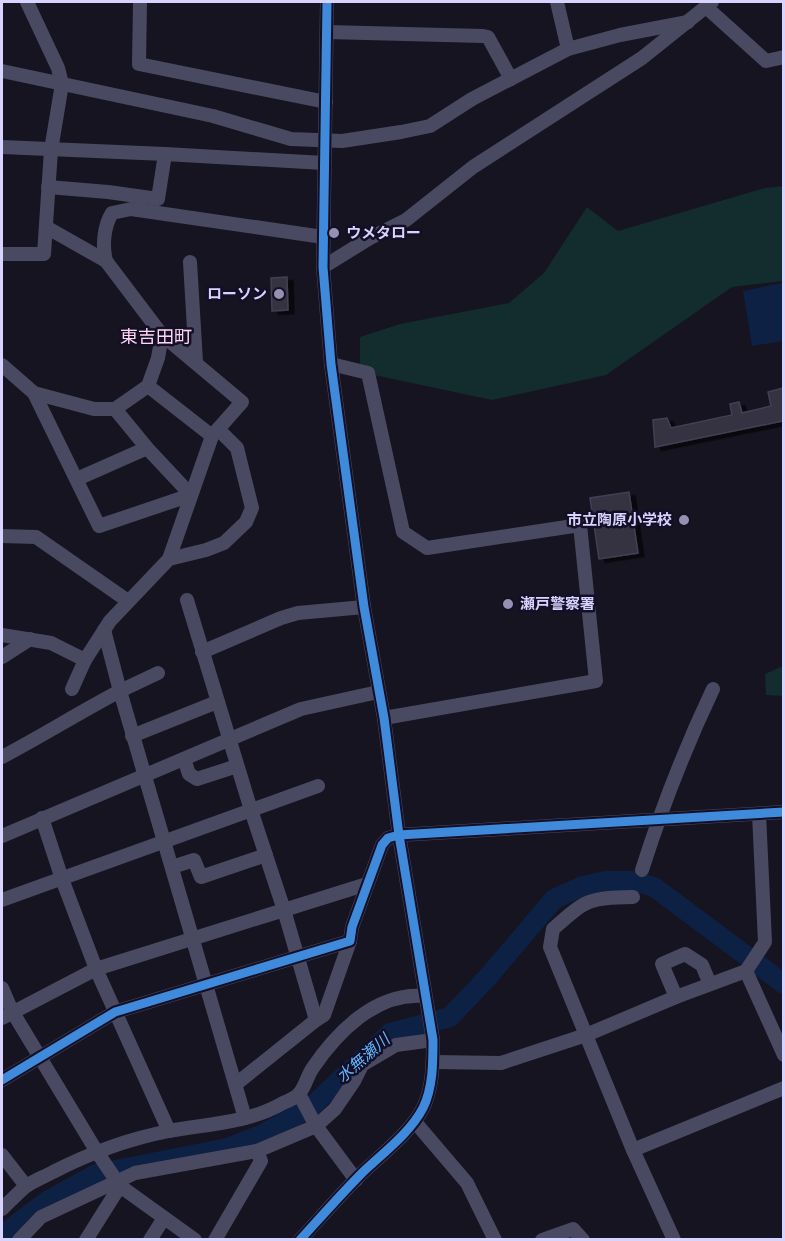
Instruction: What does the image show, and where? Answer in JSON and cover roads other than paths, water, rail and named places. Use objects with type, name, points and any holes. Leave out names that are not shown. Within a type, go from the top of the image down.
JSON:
[{"type":"street","points":[[2,254],[44,254],[51,150],[62,84],[58,68],[27,2]]},
{"type":"street","points":[[140,2],[139,64],[326,102]]},
{"type":"street","points":[[300,1239],[415,1122],[424,1106],[433,1062],[433,1040],[399,835],[384,718],[364,607],[331,364],[323,267],[327,2]]},
{"type":"street","points":[[557,2],[568,49]]},
{"type":"street","points":[[323,267],[370,238],[406,220],[473,167],[634,63],[709,4],[766,60],[771,61],[783,57]]},
{"type":"street","points":[[2,70],[213,116],[291,139],[342,141],[430,126],[472,99],[568,49],[620,35],[688,22]]},
{"type":"street","points":[[327,32],[488,37],[511,79]]},
{"type":"street","points":[[2,147],[324,163]]},
{"type":"street","points":[[48,186],[158,200],[165,154]]},
{"type":"street","points":[[106,261],[104,252],[106,222],[112,213],[131,209],[323,237]]},
{"type":"street","points":[[46,227],[106,261],[162,335],[242,402],[215,432],[169,559],[104,630],[85,660],[72,689]]},
{"type":"street","points":[[190,262],[196,362]]},
{"type":"street","points":[[3,369],[34,393],[94,409],[116,409],[148,386],[158,358],[162,335]]},
{"type":"street","points":[[331,364],[368,374],[403,532],[427,548],[580,525],[596,681],[384,718]]},
{"type":"street","points":[[148,386],[237,448],[252,508],[246,522],[224,543],[169,559]]},
{"type":"street","points":[[34,393],[99,526],[191,495]]},
{"type":"street","points":[[116,409],[191,495]]},
{"type":"street","points":[[77,479],[147,447]]},
{"type":"street","points":[[2,537],[36,537],[128,602]]},
{"type":"street","points":[[187,600],[316,1020]]},
{"type":"street","points":[[202,652],[289,616],[364,607]]},
{"type":"street","points":[[104,630],[132,736],[246,1118]]},
{"type":"street","points":[[2,635],[51,643],[85,660]]},
{"type":"street","points":[[2,657],[30,639]]},
{"type":"street","points":[[2,757],[54,729],[80,711],[158,673]]},
{"type":"street","points":[[642,870],[658,820],[689,740],[714,689]]},
{"type":"street","points":[[2,836],[301,709],[378,692]]},
{"type":"street","points":[[132,736],[217,702]]},
{"type":"street","points":[[184,759],[189,774],[197,779],[237,766]]},
{"type":"street","points":[[2,900],[318,786]]},
{"type":"street","points":[[236,1084],[324,1015],[367,884],[382,844],[388,838],[399,835],[783,812]]},
{"type":"street","points":[[433,1062],[501,1063],[586,1035],[747,968],[765,942],[759,814]]},
{"type":"street","points":[[42,818],[96,969],[169,1131]]},
{"type":"street","points":[[172,867],[194,860],[201,877],[266,855]]},
{"type":"street","points":[[7,1015],[96,969],[367,884]]},
{"type":"street","points":[[633,897],[597,898],[580,905],[553,929],[550,948],[633,1150],[674,1239]]},
{"type":"street","points":[[2,1080],[115,1012],[350,940]]},
{"type":"street","points":[[676,997],[662,964],[686,954],[702,965],[710,984]]},
{"type":"street","points":[[747,968],[783,1055]]},
{"type":"street","points":[[2,988],[7,1015],[41,1056],[117,1181],[195,1239]]},
{"type":"street","points":[[2,1209],[26,1186],[114,1144],[169,1131],[246,1118],[281,1105],[299,1094],[311,1070],[330,1046],[359,1017],[374,1006],[400,997],[424,996]]},
{"type":"street","points":[[19,1239],[41,1217],[135,1173],[257,1151],[316,1126],[335,1109],[362,1065],[396,1045],[433,1040]]},
{"type":"street","points":[[633,1150],[783,1088]]},
{"type":"street","points":[[299,1094],[316,1126],[356,1180]]},
{"type":"street","points":[[415,1122],[467,1183],[495,1239]]},
{"type":"street","points":[[215,1239],[261,1161],[257,1151]]},
{"type":"street","points":[[2,1155],[26,1186]]},
{"type":"street","points":[[86,1239],[117,1181]]},
{"type":"street","points":[[150,1239],[164,1218]]},
{"type":"street","points":[[542,1239],[573,1229],[583,1239]]},
{"type":"water","points":[[782,283],[783,341],[752,346],[743,291]]},
{"type":"waterway","name":"水無瀬川","points":[[2,1240],[10,1229],[47,1201],[96,1174],[227,1148],[263,1134],[311,1107],[390,1033],[450,1017],[487,978],[554,899],[583,886],[605,881],[633,881],[654,887],[784,984]]},
{"type":"place","name":"ウメタロー","points":[[334,233]]},
{"type":"place","name":"ローソン","points":[[279,294]]},
{"type":"place","name":"市立陶原小学校","points":[[684,520]]},
{"type":"place","name":"瀬戸警察署","points":[[508,604]]},
{"type":"district","name":"東吉田町","points":[[156,336]]}]
